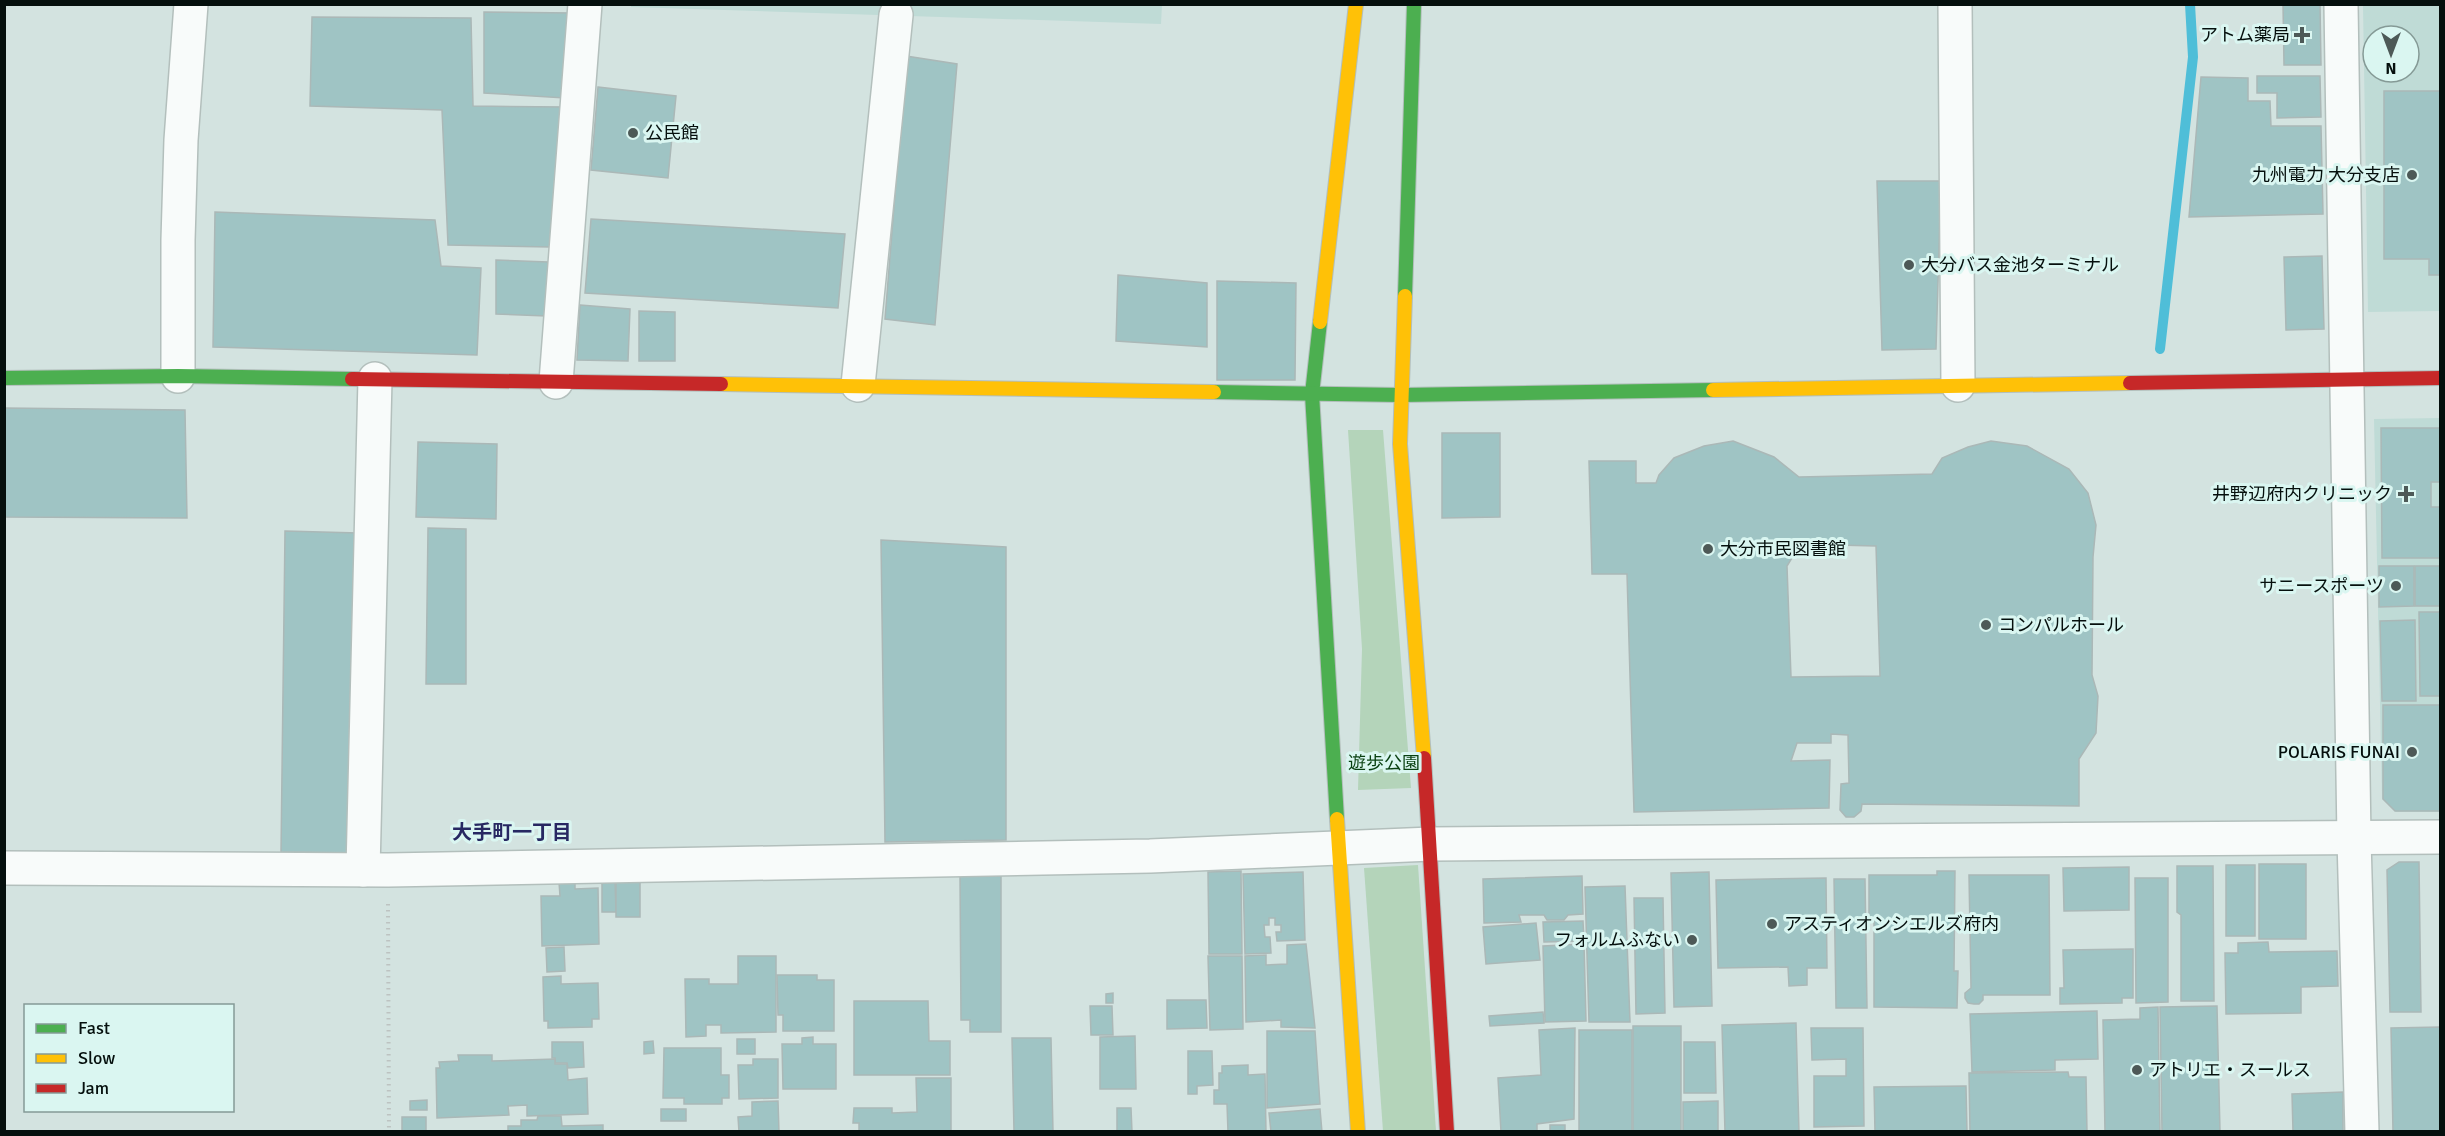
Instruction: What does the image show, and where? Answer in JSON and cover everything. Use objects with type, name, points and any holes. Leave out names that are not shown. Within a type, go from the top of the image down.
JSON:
[{"type":"street","points":[[178,376],[181,140],[191,4]]},
{"type":"street","points":[[556,382],[585,4]]},
{"type":"street","points":[[1356,4],[1312,394],[1338,848],[1358,1131]]},
{"type":"street","points":[[1414,4],[1400,444],[1431,844],[1448,1131]]},
{"type":"street","points":[[1955,4],[1958,384]]},
{"type":"street","points":[[2341,4],[2345,380],[2362,1131]]},
{"type":"street","points":[[858,385],[896,15]]},
{"type":"street","points":[[4,378],[178,376],[858,385],[1401,396],[1958,384],[2440,378]]},
{"type":"street","points":[[375,379],[376,870]]},
{"type":"street","points":[[4,867],[376,870],[1138,856],[1431,844],[2440,837]]},
{"type":"path","points":[[376,870],[390,1131]]},
{"type":"shaded area","points":[[631,5],[1162,5],[1161,24],[631,7]]},
{"type":"shaded area","points":[[2363,5],[2440,5],[2440,311],[2368,312],[2364,84],[2421,84],[2421,24],[2363,24]]},
{"type":"shaded area","points":[[2440,418],[2440,812],[2396,812],[2382,799],[2374,419]]},
{"type":"green space","name":"遊歩公園","points":[[1348,430],[1383,430],[1411,788],[1358,790],[1362,649]]},
{"type":"green space","points":[[1418,865],[1436,1131],[1383,1131],[1364,868]]},
{"type":"building","name":"アトム薬局","points":[[2283,4],[2320,4],[2321,65],[2284,65]]},
{"type":"building","points":[[484,12],[572,13],[565,98],[484,93]]},
{"type":"building","points":[[312,17],[471,18],[473,106],[566,107],[550,247],[448,245],[442,110],[310,106]]},
{"type":"building","points":[[906,56],[957,64],[935,325],[885,319]]},
{"type":"building","points":[[2257,76],[2320,76],[2321,117],[2277,118],[2277,93],[2257,93]]},
{"type":"building","points":[[2201,77],[2248,78],[2248,101],[2270,101],[2271,126],[2321,126],[2323,214],[2189,217]]},
{"type":"building","name":"公民館","points":[[598,87],[676,96],[668,178],[591,170]]},
{"type":"building","name":"九州電力 大分支店","points":[[2384,91],[2440,91],[2440,275],[2429,275],[2429,259],[2384,259]]},
{"type":"building","name":"大分バス金池ターミナル","points":[[1877,181],[1941,181],[1936,349],[1882,350]]},
{"type":"building","points":[[215,212],[435,220],[441,266],[481,268],[477,355],[213,347]]},
{"type":"building","points":[[591,219],[845,234],[838,308],[585,293]]},
{"type":"building","points":[[2322,256],[2324,329],[2286,330],[2284,257]]},
{"type":"building","points":[[496,260],[548,262],[546,316],[496,314]]},
{"type":"building","points":[[1118,275],[1207,283],[1207,347],[1116,341]]},
{"type":"building","points":[[1217,281],[1296,283],[1295,380],[1217,380]]},
{"type":"building","points":[[580,305],[630,309],[628,361],[577,360]]},
{"type":"building","points":[[639,311],[675,312],[675,361],[639,361]]},
{"type":"building","points":[[4,408],[185,410],[187,518],[4,517]]},
{"type":"building","name":"井野辺府内クリニック","points":[[2381,428],[2440,428],[2440,482],[2431,482],[2431,507],[2440,507],[2440,558],[2382,558]]},
{"type":"building","points":[[1442,433],[1500,433],[1500,517],[1442,518]]},
{"type":"building","name":"コンパルホール","points":[[1733,441],[1774,457],[1799,477],[1932,474],[1942,458],[1968,447],[1991,441],[2027,446],[2069,469],[2088,493],[2096,525],[2093,557],[2092,675],[2098,696],[2096,733],[2079,759],[2079,806],[1862,804],[1861,811],[1854,817],[1846,817],[1840,810],[1841,784],[1849,783],[1848,735],[1831,734],[1831,743],[1797,743],[1791,761],[1830,760],[1829,808],[1634,812],[1627,574],[1592,574],[1589,461],[1636,461],[1636,483],[1656,483],[1659,475],[1674,458],[1704,446]],"holes":[[[1796,544],[1876,546],[1880,676],[1791,677],[1787,566],[1795,553]]]},
{"type":"building","points":[[418,442],[497,444],[496,519],[416,517]]},
{"type":"building","points":[[428,528],[466,529],[466,684],[426,684]]},
{"type":"building","points":[[285,531],[358,533],[351,853],[281,852]]},
{"type":"building","points":[[881,540],[1006,547],[1006,840],[885,842]]},
{"type":"building","name":"サニースポーツ","points":[[2379,566],[2414,566],[2414,606],[2379,607]]},
{"type":"building","points":[[2415,566],[2440,566],[2440,606],[2415,606]]},
{"type":"building","points":[[2419,612],[2440,612],[2440,696],[2420,696]]},
{"type":"building","points":[[2415,620],[2416,701],[2382,701],[2380,621]]},
{"type":"building","name":"POLARIS FUNAI","points":[[2383,705],[2440,705],[2440,811],[2395,811],[2383,799]]},
{"type":"building","points":[[2399,862],[2419,862],[2421,1012],[2390,1012],[2387,870]]},
{"type":"building","points":[[2259,864],[2306,864],[2306,939],[2259,939]]},
{"type":"building","points":[[2226,865],[2255,865],[2255,936],[2226,936]]},
{"type":"building","points":[[2177,866],[2213,866],[2214,1001],[2181,1001],[2181,915],[2177,912]]},
{"type":"building","points":[[2129,867],[2129,910],[2064,911],[2063,868]]},
{"type":"building","points":[[1241,871],[1242,954],[1209,954],[1208,872]]},
{"type":"building","points":[[1937,871],[1955,871],[1954,971],[1958,971],[1957,1008],[1874,1007],[1874,919],[1869,919],[1869,875],[1937,875]]},
{"type":"building","points":[[1303,872],[1305,940],[1277,941],[1276,932],[1281,932],[1281,925],[1275,925],[1275,918],[1269,918],[1269,925],[1264,925],[1265,937],[1270,937],[1271,953],[1245,954],[1243,874]]},
{"type":"building","name":"フォルムふない","points":[[1709,872],[1712,1006],[1674,1007],[1671,873]]},
{"type":"building","points":[[960,875],[1001,875],[1001,1032],[970,1032],[970,1020],[961,1020]]},
{"type":"building","points":[[1969,875],[2049,875],[2050,995],[1983,995],[1983,1000],[1979,1004],[1968,1003],[1965,993],[1971,988]]},
{"type":"building","points":[[1582,876],[1583,914],[1568,915],[1564,920],[1547,920],[1544,915],[1519,915],[1521,922],[1484,923],[1483,879]]},
{"type":"building","name":"アスティオンシエルズ府内","points":[[1826,878],[1827,968],[1807,968],[1807,985],[1789,986],[1788,967],[1718,968],[1716,880]]},
{"type":"building","points":[[2135,878],[2168,878],[2168,1002],[2136,1003]]},
{"type":"building","points":[[1834,879],[1865,879],[1867,1008],[1836,1008]]},
{"type":"building","points":[[602,881],[615,881],[616,912],[602,912]]},
{"type":"building","points":[[616,881],[640,881],[640,917],[616,917]]},
{"type":"building","points":[[559,882],[575,882],[575,889],[598,888],[599,944],[542,946],[541,896],[560,896]]},
{"type":"building","points":[[1625,886],[1630,1022],[1589,1022],[1585,887]]},
{"type":"building","points":[[1634,898],[1663,898],[1665,1013],[1636,1014]]},
{"type":"building","points":[[1583,921],[1584,941],[1544,942],[1543,922]]},
{"type":"building","points":[[1536,923],[1540,960],[1486,964],[1483,927]]},
{"type":"building","points":[[2268,942],[2269,952],[2337,951],[2338,986],[2301,987],[2301,1013],[2226,1014],[2225,953],[2238,953],[2238,943]]},
{"type":"building","points":[[1306,944],[1315,1028],[1281,1027],[1281,1020],[1246,1022],[1245,956],[1266,955],[1266,965],[1287,964],[1287,945]]},
{"type":"building","points":[[1584,944],[1586,1021],[1545,1022],[1543,946]]},
{"type":"building","points":[[564,947],[565,971],[547,972],[546,948]]},
{"type":"building","points":[[2133,949],[2133,998],[2122,998],[2122,1003],[2060,1004],[2060,988],[2064,988],[2063,950]]},
{"type":"building","points":[[738,956],[776,956],[776,1032],[721,1033],[721,1025],[706,1025],[706,1036],[686,1037],[685,979],[709,979],[709,984],[738,984]]},
{"type":"building","points":[[1208,956],[1242,956],[1243,1029],[1210,1030]]},
{"type":"building","points":[[777,975],[817,975],[817,980],[834,980],[834,1031],[783,1031],[783,1015],[778,1015]]},
{"type":"building","points":[[561,976],[561,984],[598,983],[599,1019],[592,1019],[592,1027],[548,1028],[548,1021],[544,1021],[543,977]]},
{"type":"building","points":[[1113,993],[1113,1003],[1106,1003],[1106,994]]},
{"type":"building","points":[[1167,1000],[1206,1000],[1207,1028],[1167,1029]]},
{"type":"building","points":[[854,1001],[928,1001],[929,1041],[950,1041],[950,1075],[854,1075]]},
{"type":"building","points":[[1090,1006],[1112,1006],[1113,1035],[1091,1035]]},
{"type":"building","points":[[2217,1006],[2220,1132],[2162,1132],[2160,1007]]},
{"type":"building","points":[[2158,1007],[2160,1132],[2105,1132],[2103,1020],[2140,1019],[2140,1008]]},
{"type":"building","points":[[2097,1011],[2098,1059],[2055,1060],[2055,1070],[1972,1072],[1970,1014]]},
{"type":"building","points":[[1543,1012],[1544,1023],[1490,1026],[1489,1016]]},
{"type":"building","points":[[1796,1023],[1799,1132],[1725,1132],[1722,1025]]},
{"type":"building","points":[[1633,1026],[1681,1026],[1681,1132],[1633,1132]]},
{"type":"building","points":[[2440,1027],[2440,1132],[2393,1132],[2391,1028]]},
{"type":"building","points":[[1575,1028],[1574,1119],[1537,1124],[1537,1132],[1501,1132],[1498,1078],[1541,1075],[1539,1030]]},
{"type":"building","points":[[1811,1028],[1863,1028],[1864,1126],[1814,1127],[1814,1076],[1846,1076],[1846,1059],[1812,1060]]},
{"type":"building","points":[[1579,1030],[1632,1030],[1632,1132],[1579,1132]]},
{"type":"building","points":[[1267,1031],[1315,1031],[1320,1104],[1267,1108]]},
{"type":"building","points":[[1135,1036],[1136,1089],[1100,1089],[1100,1037]]},
{"type":"building","points":[[813,1037],[813,1044],[836,1044],[836,1089],[783,1089],[782,1044],[802,1044],[802,1038]]},
{"type":"building","points":[[1012,1038],[1051,1038],[1053,1132],[1014,1132]]},
{"type":"building","points":[[737,1039],[755,1039],[755,1054],[737,1054]]},
{"type":"building","points":[[653,1041],[654,1053],[644,1054],[644,1042]]},
{"type":"building","points":[[552,1042],[583,1042],[584,1067],[568,1068],[567,1063],[555,1063],[555,1058],[552,1058]]},
{"type":"building","points":[[1684,1042],[1715,1042],[1716,1093],[1684,1093]]},
{"type":"building","points":[[664,1048],[721,1048],[721,1075],[729,1075],[729,1098],[722,1098],[722,1104],[684,1104],[684,1098],[663,1098]]},
{"type":"building","points":[[1188,1051],[1212,1051],[1213,1085],[1197,1086],[1197,1094],[1188,1094]]},
{"type":"building","points":[[458,1055],[492,1055],[492,1061],[555,1059],[555,1064],[567,1064],[568,1080],[587,1078],[588,1114],[527,1116],[527,1105],[508,1106],[509,1115],[437,1118],[436,1068],[440,1068],[439,1062],[459,1061]]},
{"type":"building","points":[[753,1059],[778,1059],[778,1098],[739,1099],[738,1065],[753,1065]]},
{"type":"building","points":[[1248,1065],[1248,1075],[1265,1074],[1266,1132],[1228,1132],[1227,1104],[1214,1104],[1214,1090],[1219,1090],[1219,1073],[1222,1073],[1222,1066]]},
{"type":"building","points":[[2068,1072],[2069,1077],[2086,1077],[2087,1132],[1970,1132],[1969,1073]]},
{"type":"building","points":[[916,1078],[951,1078],[951,1132],[859,1132],[859,1123],[853,1123],[854,1108],[892,1108],[892,1113],[917,1112]]},
{"type":"building","points":[[1966,1086],[1967,1132],[1875,1132],[1874,1087]]},
{"type":"building","points":[[2343,1092],[2343,1132],[2293,1132],[2292,1094]]},
{"type":"building","points":[[427,1100],[427,1110],[410,1110],[410,1101]]},
{"type":"building","points":[[778,1101],[779,1132],[739,1132],[738,1117],[752,1116],[752,1102]]},
{"type":"building","points":[[1718,1101],[1718,1132],[1683,1132],[1683,1102]]},
{"type":"building","points":[[1117,1108],[1131,1108],[1132,1132],[1117,1132]]},
{"type":"building","points":[[661,1109],[686,1109],[686,1121],[661,1121]]},
{"type":"building","points":[[1320,1109],[1322,1132],[1271,1132],[1269,1113]]},
{"type":"building","points":[[538,1116],[561,1116],[562,1126],[603,1125],[603,1132],[508,1132],[508,1126],[521,1126],[521,1120],[537,1120]]},
{"type":"building","points":[[402,1117],[426,1117],[426,1132],[402,1132]]},
{"type":"building","points":[[1550,1125],[1565,1125],[1565,1132],[1550,1132]]},
{"type":"waterway","points":[[2160,349],[2193,57],[2190,4]]},
{"type":"traffic: fast","points":[[1405,296],[1414,4]]},
{"type":"traffic: fast","points":[[1320,322],[1312,394],[1337,819]]},
{"type":"traffic: fast","points":[[4,378],[178,376],[352,379]]},
{"type":"traffic: fast","points":[[1214,392],[1401,395],[1713,390]]},
{"type":"traffic: slow","points":[[1320,322],[1356,4]]},
{"type":"traffic: slow","points":[[1405,296],[1400,444],[1424,758]]},
{"type":"traffic: slow","points":[[1713,390],[2130,383]]},
{"type":"traffic: slow","points":[[721,384],[1214,392]]},
{"type":"traffic: slow","points":[[1337,819],[1358,1132]]},
{"type":"traffic: jam","points":[[2130,383],[2440,378]]},
{"type":"traffic: jam","points":[[352,379],[721,384]]},
{"type":"traffic: jam","points":[[1424,758],[1447,1132]]},
{"type":"place","name":"アトム薬局","points":[[2302,35]]},
{"type":"place","name":"公民館","points":[[633,133]]},
{"type":"place","name":"九州電力 大分支店","points":[[2412,175]]},
{"type":"place","name":"大分バス金池ターミナル","points":[[1909,265]]},
{"type":"place","name":"井野辺府内クリニック","points":[[2406,494]]},
{"type":"place","name":"大分市民図書館","points":[[1708,549]]},
{"type":"place","name":"サニースポーツ","points":[[2396,586]]},
{"type":"place","name":"コンパルホール","points":[[1986,625]]},
{"type":"place","name":"POLARIS FUNAI","points":[[2412,752]]},
{"type":"place","name":"アスティオンシエルズ府内","points":[[1772,924]]},
{"type":"place","name":"フォルムふない","points":[[1692,940]]},
{"type":"place","name":"アトリエ・スールス","points":[[2137,1070]]},
{"type":"district","name":"大手町一丁目","points":[[512,832]]}]
